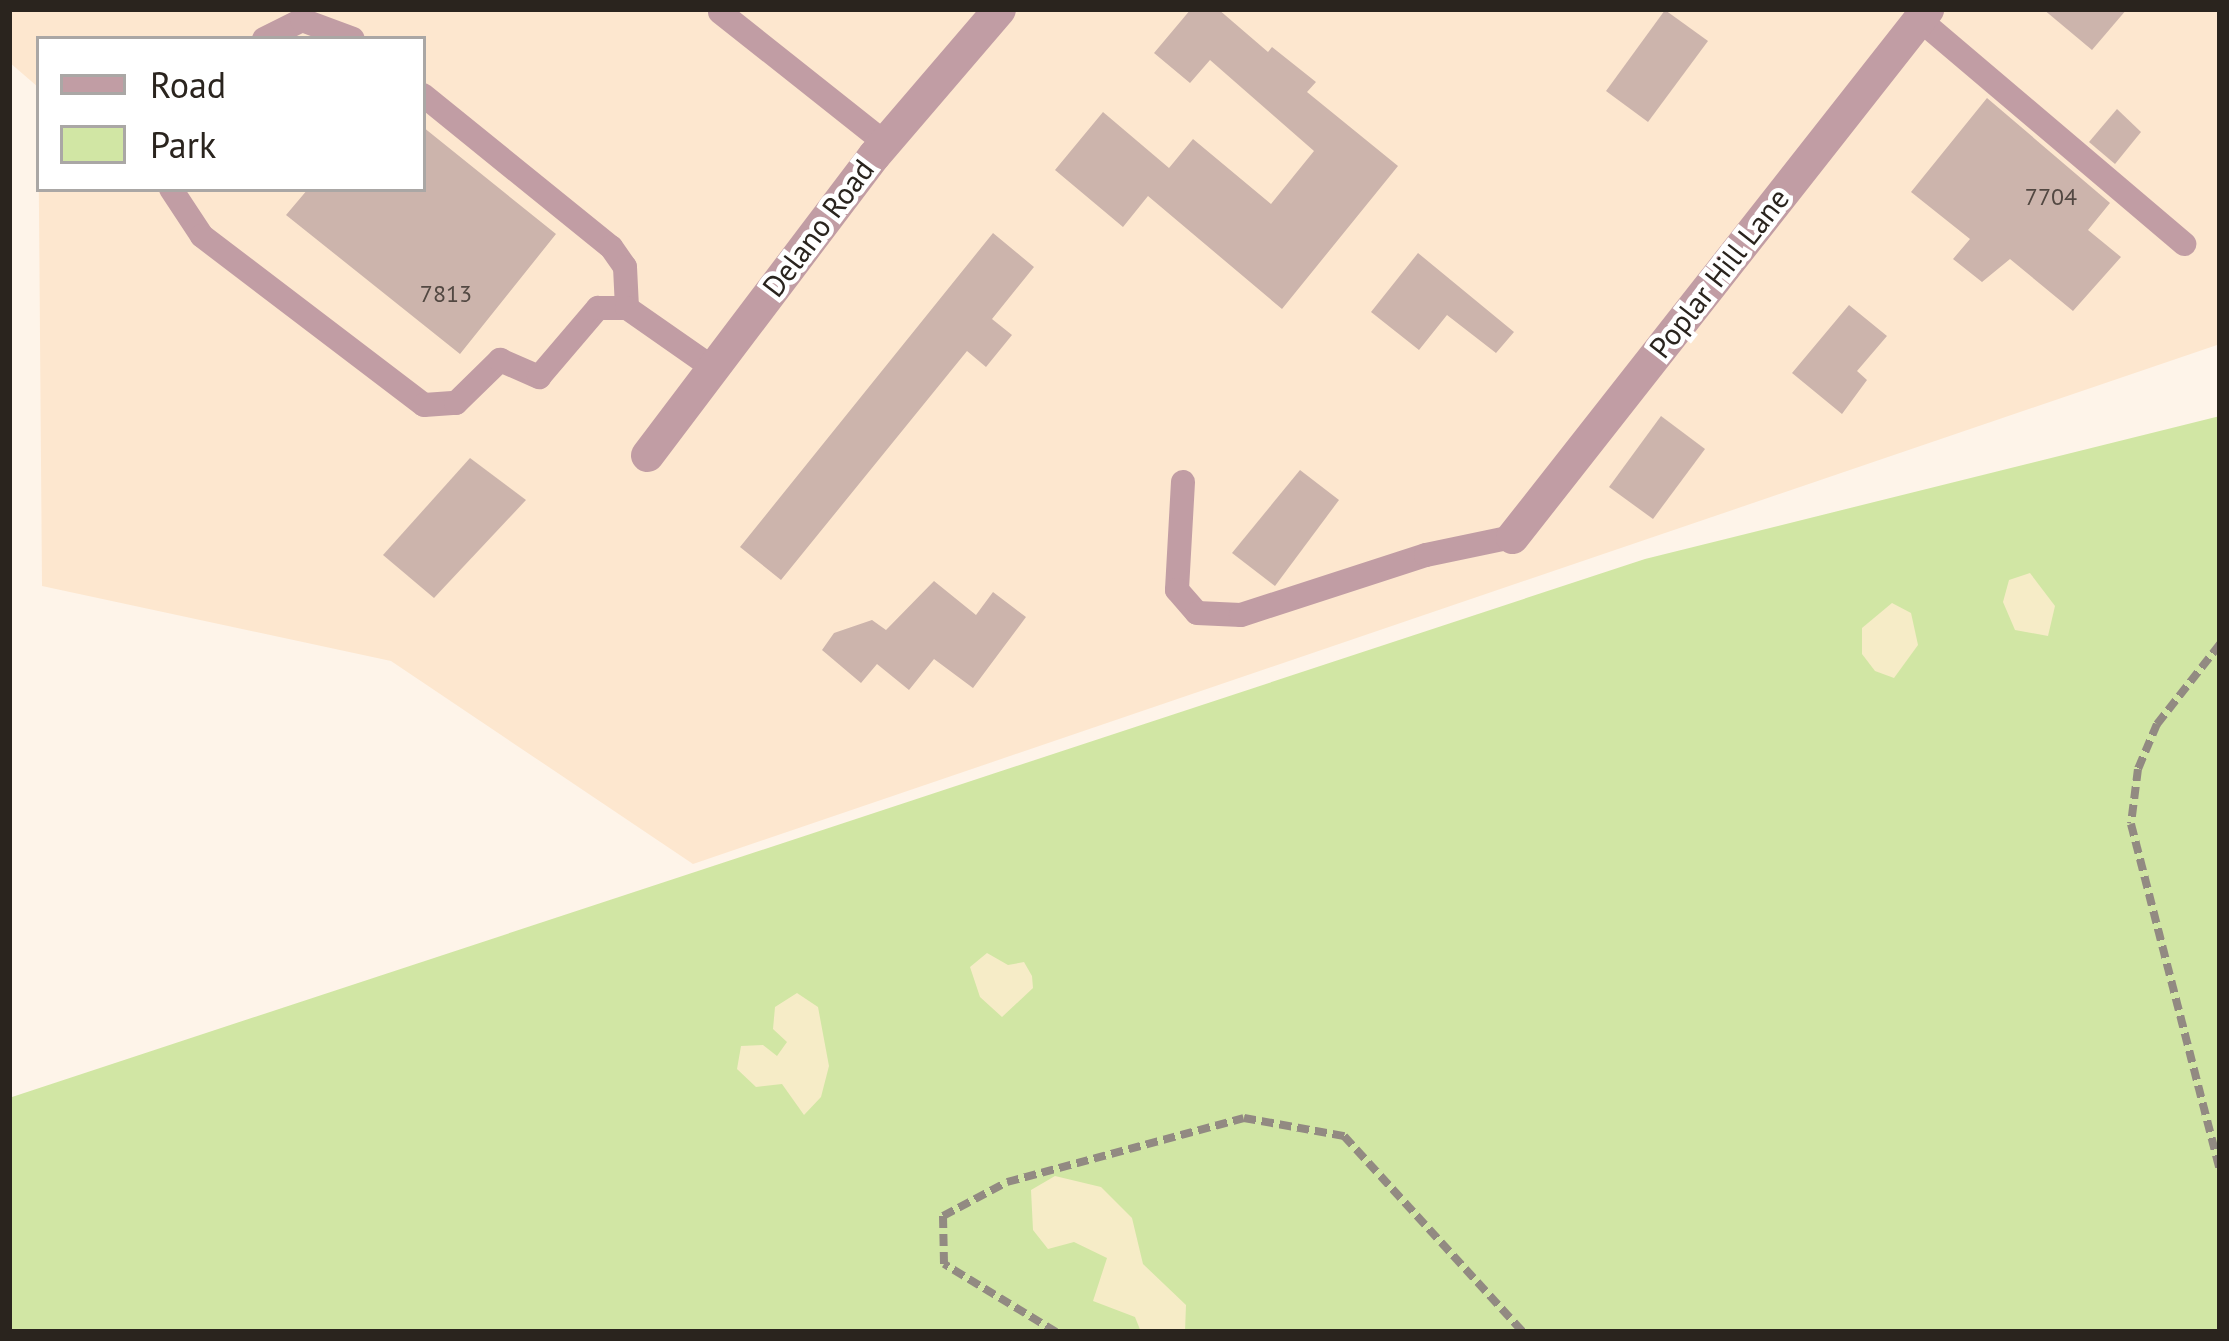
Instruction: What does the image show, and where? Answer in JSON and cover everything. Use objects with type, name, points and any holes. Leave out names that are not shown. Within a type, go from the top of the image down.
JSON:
[{"type":"street","name":"Delano Road","points":[[647,454],[884,143],[999,9]]},
{"type":"street","name":"Poplar Hill Lane","points":[[1512,537],[1923,14]]},
{"type":"lane","points":[[720,12],[884,143]]},
{"type":"lane","points":[[1923,14],[2184,244]]},
{"type":"lane","points":[[270,36],[302,20],[345,36]]},
{"type":"lane","points":[[426,97],[611,247],[625,267],[627,308]]},
{"type":"lane","points":[[173,192],[202,236],[438,409],[456,404],[500,360],[539,377],[598,308],[627,308],[713,368]]},
{"type":"lane","points":[[1183,482],[1177,590],[1197,613],[1240,615],[1426,555],[1512,537]]},
{"type":"path","points":[[2220,644],[2157,724],[2138,769],[2132,824],[2220,1171]]},
{"type":"path","points":[[1056,1332],[944,1264],[943,1216],[1007,1182],[1244,1118],[1344,1136],[1523,1332]]},
{"type":"shaded area","points":[[9,9],[2220,9],[2220,344],[693,864],[391,661],[42,586],[39,192],[426,192],[426,36],[36,36],[36,85],[9,62]]},
{"type":"green space","points":[[2220,416],[2220,1332],[9,1332],[9,1098],[1645,559]]},
{"type":"sand","points":[[2030,573],[2055,606],[2048,636],[2015,630],[2003,602],[2009,580]]},
{"type":"sand","points":[[1892,603],[1911,613],[1918,645],[1894,678],[1875,671],[1862,654],[1862,628]]},
{"type":"sand","points":[[987,953],[1008,965],[1024,962],[1032,976],[1033,988],[1002,1017],[980,997],[970,967]]},
{"type":"sand","points":[[797,993],[818,1007],[829,1066],[821,1097],[804,1115],[782,1084],[756,1087],[737,1069],[741,1046],[763,1045],[777,1056],[787,1042],[773,1029],[775,1007]]},
{"type":"sand","points":[[1055,1176],[1101,1187],[1132,1218],[1143,1264],[1186,1305],[1185,1332],[1141,1332],[1135,1317],[1093,1301],[1107,1258],[1074,1242],[1048,1249],[1033,1230],[1031,1190]]},
{"type":"building","points":[[1191,9],[1218,9],[1268,52],[1272,47],[1316,82],[1307,92],[1398,166],[1282,309],[1148,196],[1123,227],[1055,170],[1103,112],[1169,168],[1193,139],[1271,204],[1314,151],[1210,60],[1190,83],[1154,53]]},
{"type":"building","points":[[2043,9],[2127,9],[2092,50]]},
{"type":"building","points":[[1665,10],[1708,41],[1648,122],[1606,91]]},
{"type":"building","points":[[1987,98],[2110,203],[2088,230],[2121,257],[2073,311],[2010,259],[1982,282],[1953,259],[1970,239],[1911,192]]},
{"type":"building","points":[[2117,109],[2141,132],[2115,164],[2089,142]]},
{"type":"building","points":[[426,129],[556,234],[460,354],[286,215],[305,192],[426,192]]},
{"type":"building","points":[[993,233],[1034,267],[992,319],[1012,335],[986,367],[967,351],[781,580],[740,547]]},
{"type":"building","points":[[1418,253],[1514,332],[1496,353],[1447,315],[1419,350],[1371,312]]},
{"type":"building","points":[[1849,305],[1887,336],[1857,371],[1867,380],[1842,414],[1792,373]]},
{"type":"building","points":[[1661,416],[1705,449],[1653,519],[1609,487]]},
{"type":"building","points":[[470,458],[526,500],[434,598],[383,555]]},
{"type":"building","points":[[1300,470],[1339,500],[1275,586],[1232,553]]},
{"type":"building","points":[[934,581],[976,615],[993,592],[1026,617],[973,688],[934,659],[909,690],[877,664],[861,683],[822,650],[834,633],[872,620],[886,630]]}]
